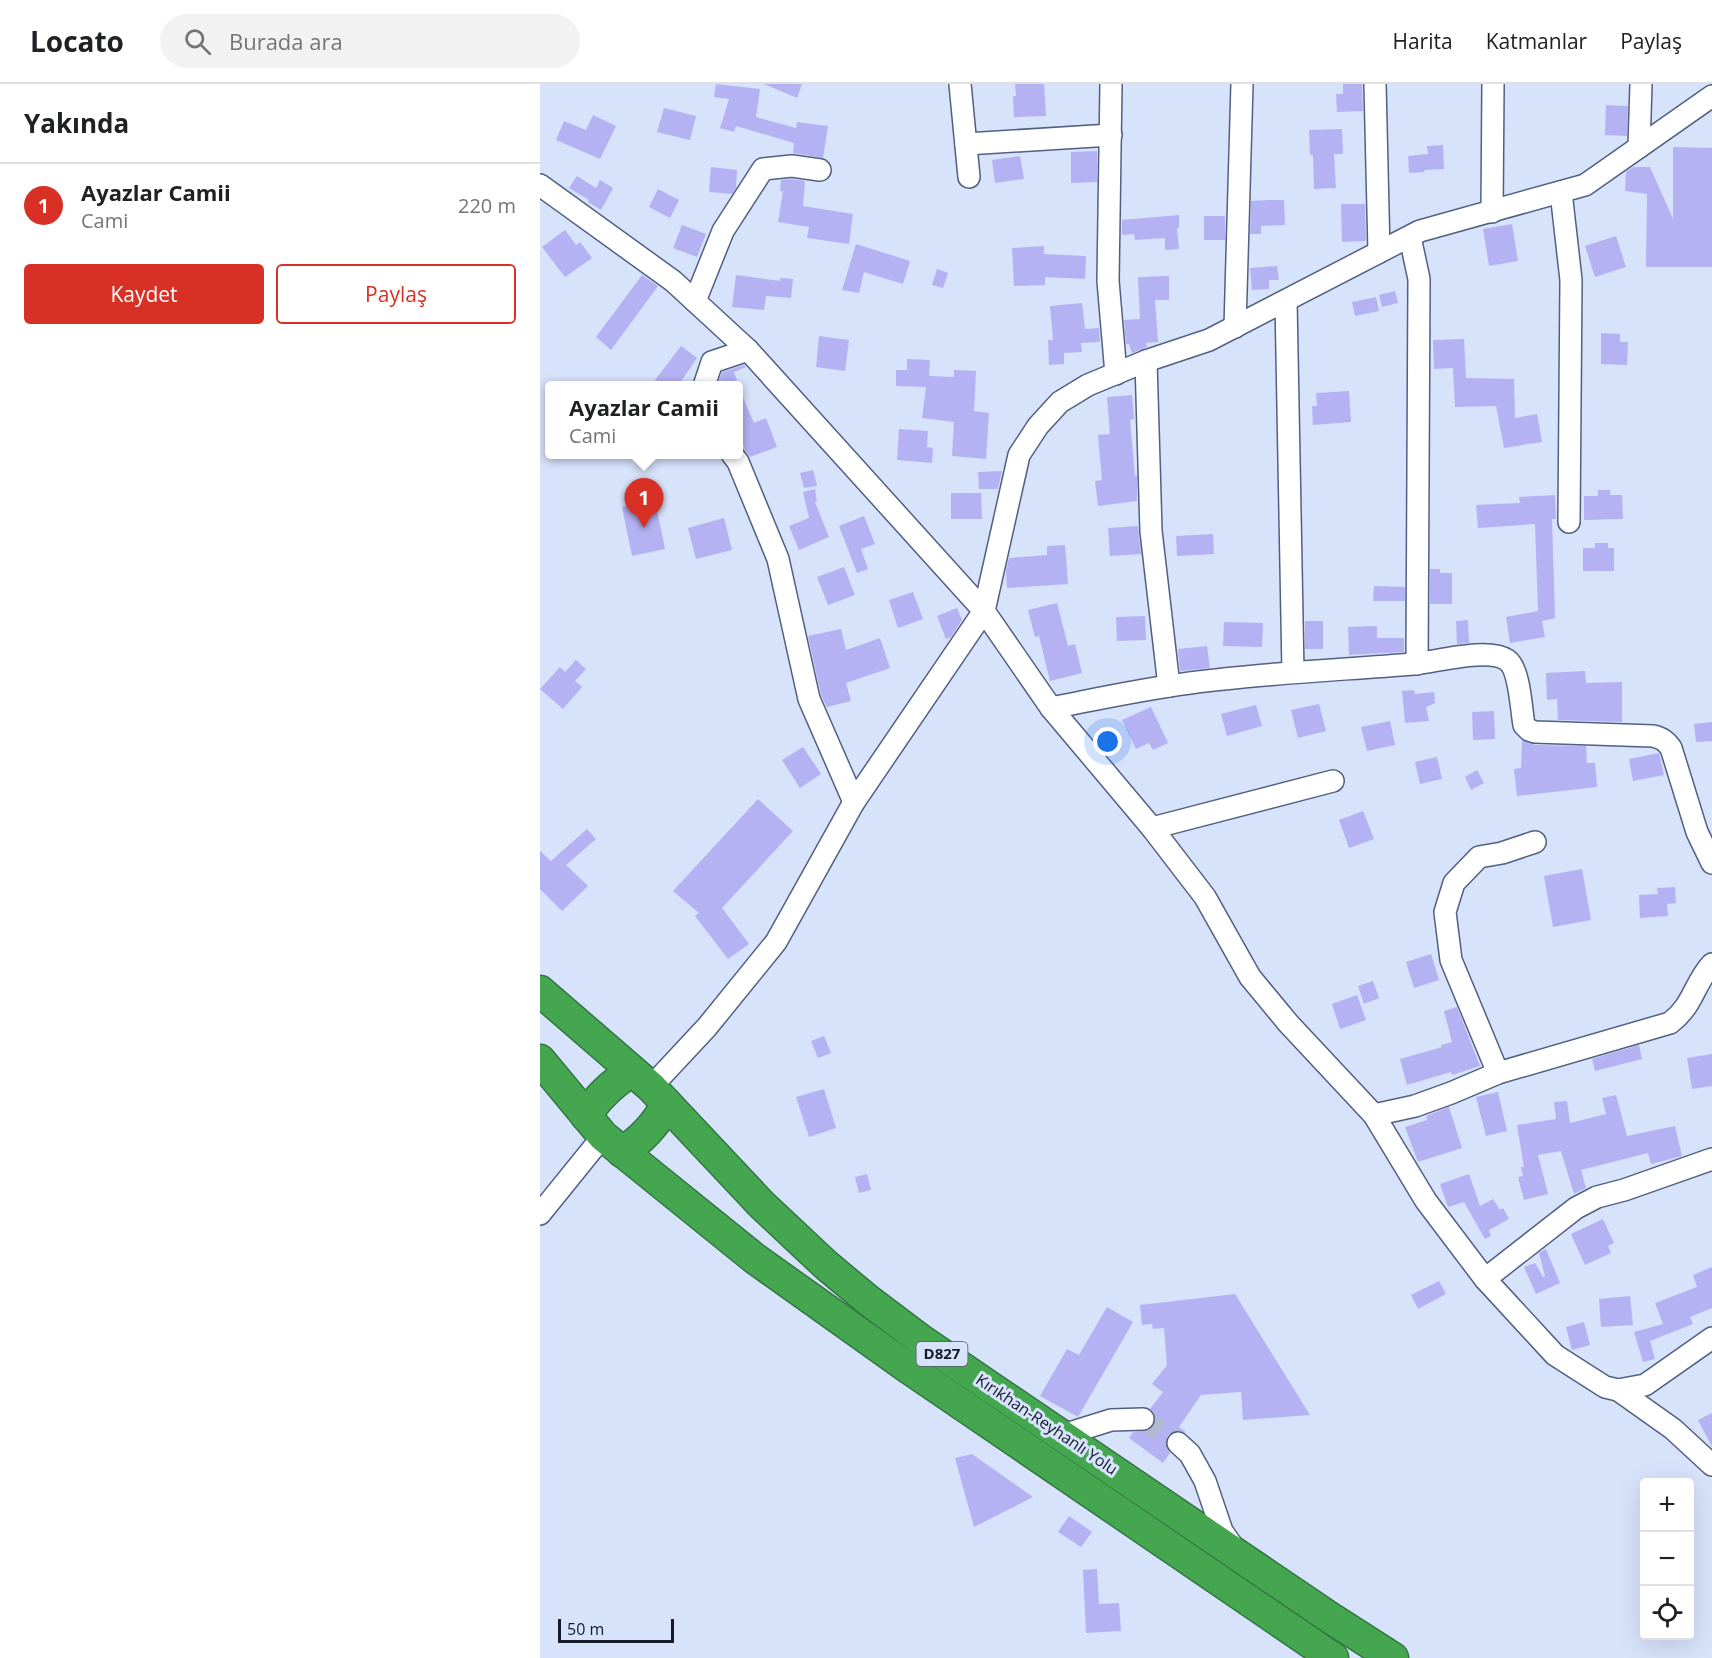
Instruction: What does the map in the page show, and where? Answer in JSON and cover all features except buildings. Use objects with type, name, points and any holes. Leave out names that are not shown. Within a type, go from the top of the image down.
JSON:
[{"type":"highway","name":"Kırıkhan-Reyhanlı Yolu","points":[[540,991],[650,1088],[761,1204],[826,1265],[868,1300],[921,1340],[1393,1658]]},
{"type":"highway","name":"Kırıkhan-Reyhanlı Yolu","points":[[540,1060],[604,1134],[704,1219],[907,1367],[1333,1658]]},
{"type":"highway","points":[[615,1082],[650,1088],[648,1131],[632,1146],[604,1134],[593,1103],[603,1092],[615,1082]]},
{"type":"street","points":[[960,84],[969,177]]},
{"type":"street","points":[[1111,84],[1108,281],[1116,374]]},
{"type":"street","points":[[1235,327],[1242,84]]},
{"type":"street","points":[[1375,84],[1379,252]]},
{"type":"street","points":[[1492,212],[1493,84]]},
{"type":"street","points":[[1639,147],[1641,84]]},
{"type":"street","points":[[650,1088],[707,1027],[776,942],[854,802],[984,610],[1019,455],[1038,426],[1060,402],[1089,385],[1146,361],[1209,340],[1420,231],[1585,186],[1712,96]]},
{"type":"street","points":[[966,144],[1111,135]]},
{"type":"street","points":[[695,301],[723,231],[763,169],[792,166],[820,170]]},
{"type":"street","points":[[540,185],[673,281],[748,350],[984,610],[1051,708],[1152,828],[1205,897],[1250,977],[1288,1023],[1374,1115],[1426,1201],[1485,1279],[1555,1355],[1605,1387],[1618,1390],[1673,1429],[1712,1465]]},
{"type":"street","points":[[1561,192],[1571,280],[1569,522]]},
{"type":"street","points":[[1410,237],[1419,279],[1417,664]]},
{"type":"street","points":[[1286,301],[1293,672]]},
{"type":"street","points":[[706,381],[712,362],[748,350]]},
{"type":"street","points":[[1146,361],[1152,531],[1169,686]]},
{"type":"street","points":[[736,459],[778,559],[809,699],[854,802]]},
{"type":"street","points":[[1051,708],[1169,686],[1293,672],[1417,664],[1497,655],[1509,661],[1515,672],[1524,725],[1529,730],[1661,738],[1671,748],[1697,832],[1712,862]]},
{"type":"street","points":[[1152,828],[1333,781]]},
{"type":"street","points":[[1498,1073],[1451,960],[1445,912],[1454,883],[1479,857],[1502,853],[1535,842]]},
{"type":"street","points":[[1374,1115],[1415,1106],[1498,1073],[1670,1023],[1686,1008],[1706,970],[1712,964]]},
{"type":"street","points":[[540,1214],[604,1134]]},
{"type":"street","points":[[1485,1279],[1576,1208],[1597,1197],[1710,1164]]},
{"type":"street","points":[[1618,1390],[1646,1385],[1712,1338]]},
{"type":"street","points":[[1064,1435],[1111,1420],[1143,1419]]},
{"type":"street","points":[[1178,1443],[1190,1454],[1205,1481],[1222,1531],[1238,1555]]},
{"type":"tunnel","points":[[1143,1419],[1178,1443]]},
{"type":"place","name":"Ayazlar Camii","points":[[644,528]]}]
